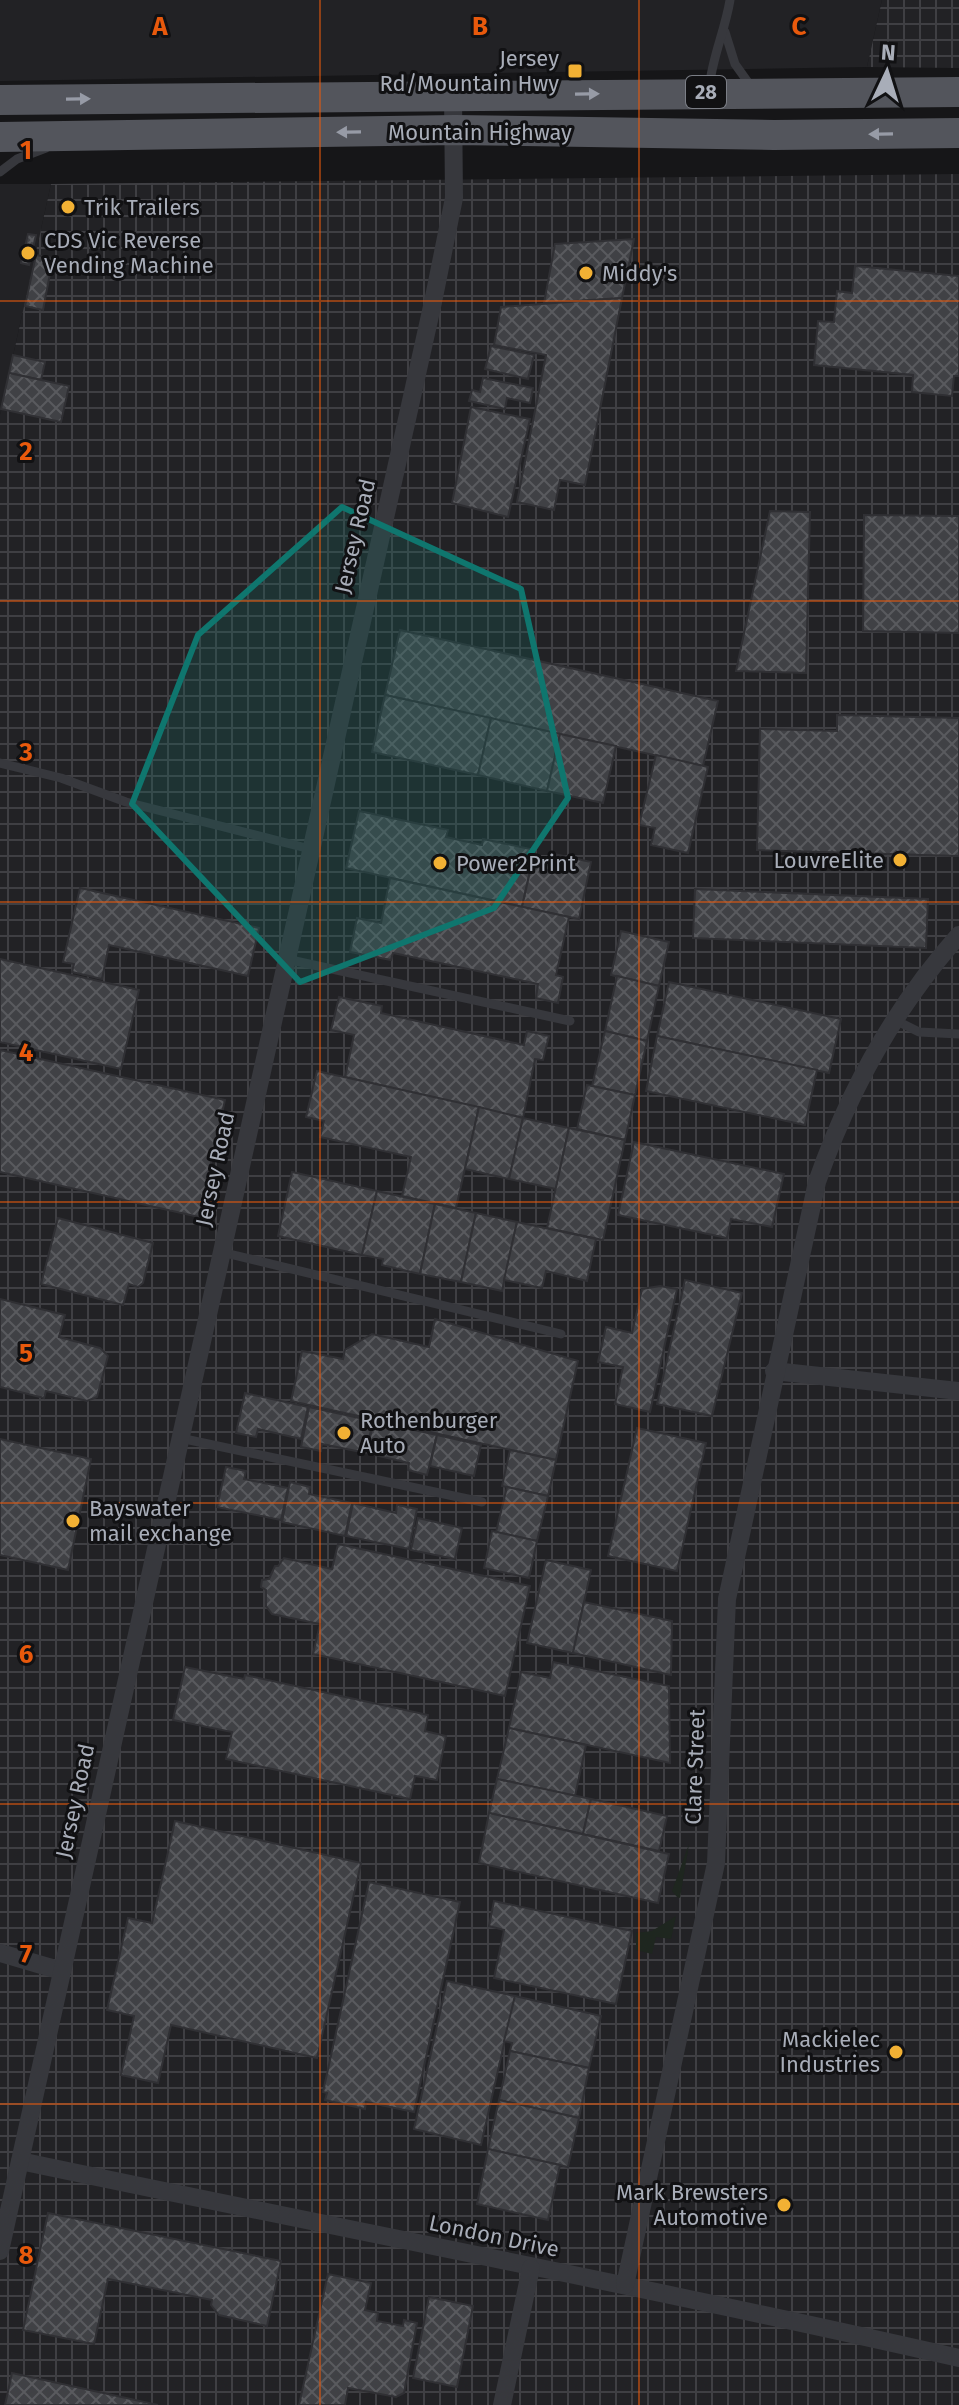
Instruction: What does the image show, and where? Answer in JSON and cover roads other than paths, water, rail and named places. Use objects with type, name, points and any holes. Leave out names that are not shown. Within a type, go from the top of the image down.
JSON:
[{"type":"main road","points":[[709,92],[709,102],[722,117],[774,135]]},
{"type":"main road","name":"Mountain Highway","points":[[0,100],[959,92]]},
{"type":"main road","name":"Mountain Highway","points":[[0,137],[455,130],[774,135],[959,133]]},
{"type":"street","name":"Jersey Road","points":[[0,2251],[454,198],[453,94]]},
{"type":"street","name":"Clare Street","points":[[625,2285],[716,1863],[727,1599],[817,1182],[836,1127],[893,1019],[929,968],[959,935]]},
{"type":"street","points":[[774,1371],[959,1391]]},
{"type":"street","points":[[0,1953],[62,1971]]},
{"type":"street","name":"London Drive","points":[[20,2161],[625,2285],[959,2358]]},
{"type":"street","points":[[502,2405],[531,2268]]},
{"type":"lane","points":[[709,92],[711,63],[725,32],[730,0]]},
{"type":"lane","points":[[725,32],[739,73],[759,92]]},
{"type":"lane","points":[[0,172],[17,159],[83,135]]},
{"type":"lane","points":[[0,763],[61,778],[126,802],[310,849]]},
{"type":"lane","points":[[286,959],[570,1021]]},
{"type":"lane","points":[[893,1019],[919,1032],[959,1034]]},
{"type":"lane","points":[[221,1252],[561,1334]]},
{"type":"lane","points":[[180,1438],[482,1502]]},
{"type":"place","name":"Jersey Rd/Mountain Hwy","points":[[575,71]]},
{"type":"place","name":"Trik Trailers","points":[[68,207]]},
{"type":"place","name":"CDS Vic Reverse Vending Machine","points":[[28,253]]},
{"type":"place","name":"Middy's","points":[[586,273]]},
{"type":"place","name":"LouvreElite","points":[[900,860]]},
{"type":"place","name":"Power2Print","points":[[440,863]]},
{"type":"place","name":"Rothenburger Auto","points":[[344,1433]]},
{"type":"place","name":"Bayswater mail exchange","points":[[73,1521]]},
{"type":"place","name":"Mackielec Industries","points":[[896,2052]]},
{"type":"place","name":"Mark Brewsters Automotive","points":[[784,2205]]}]
